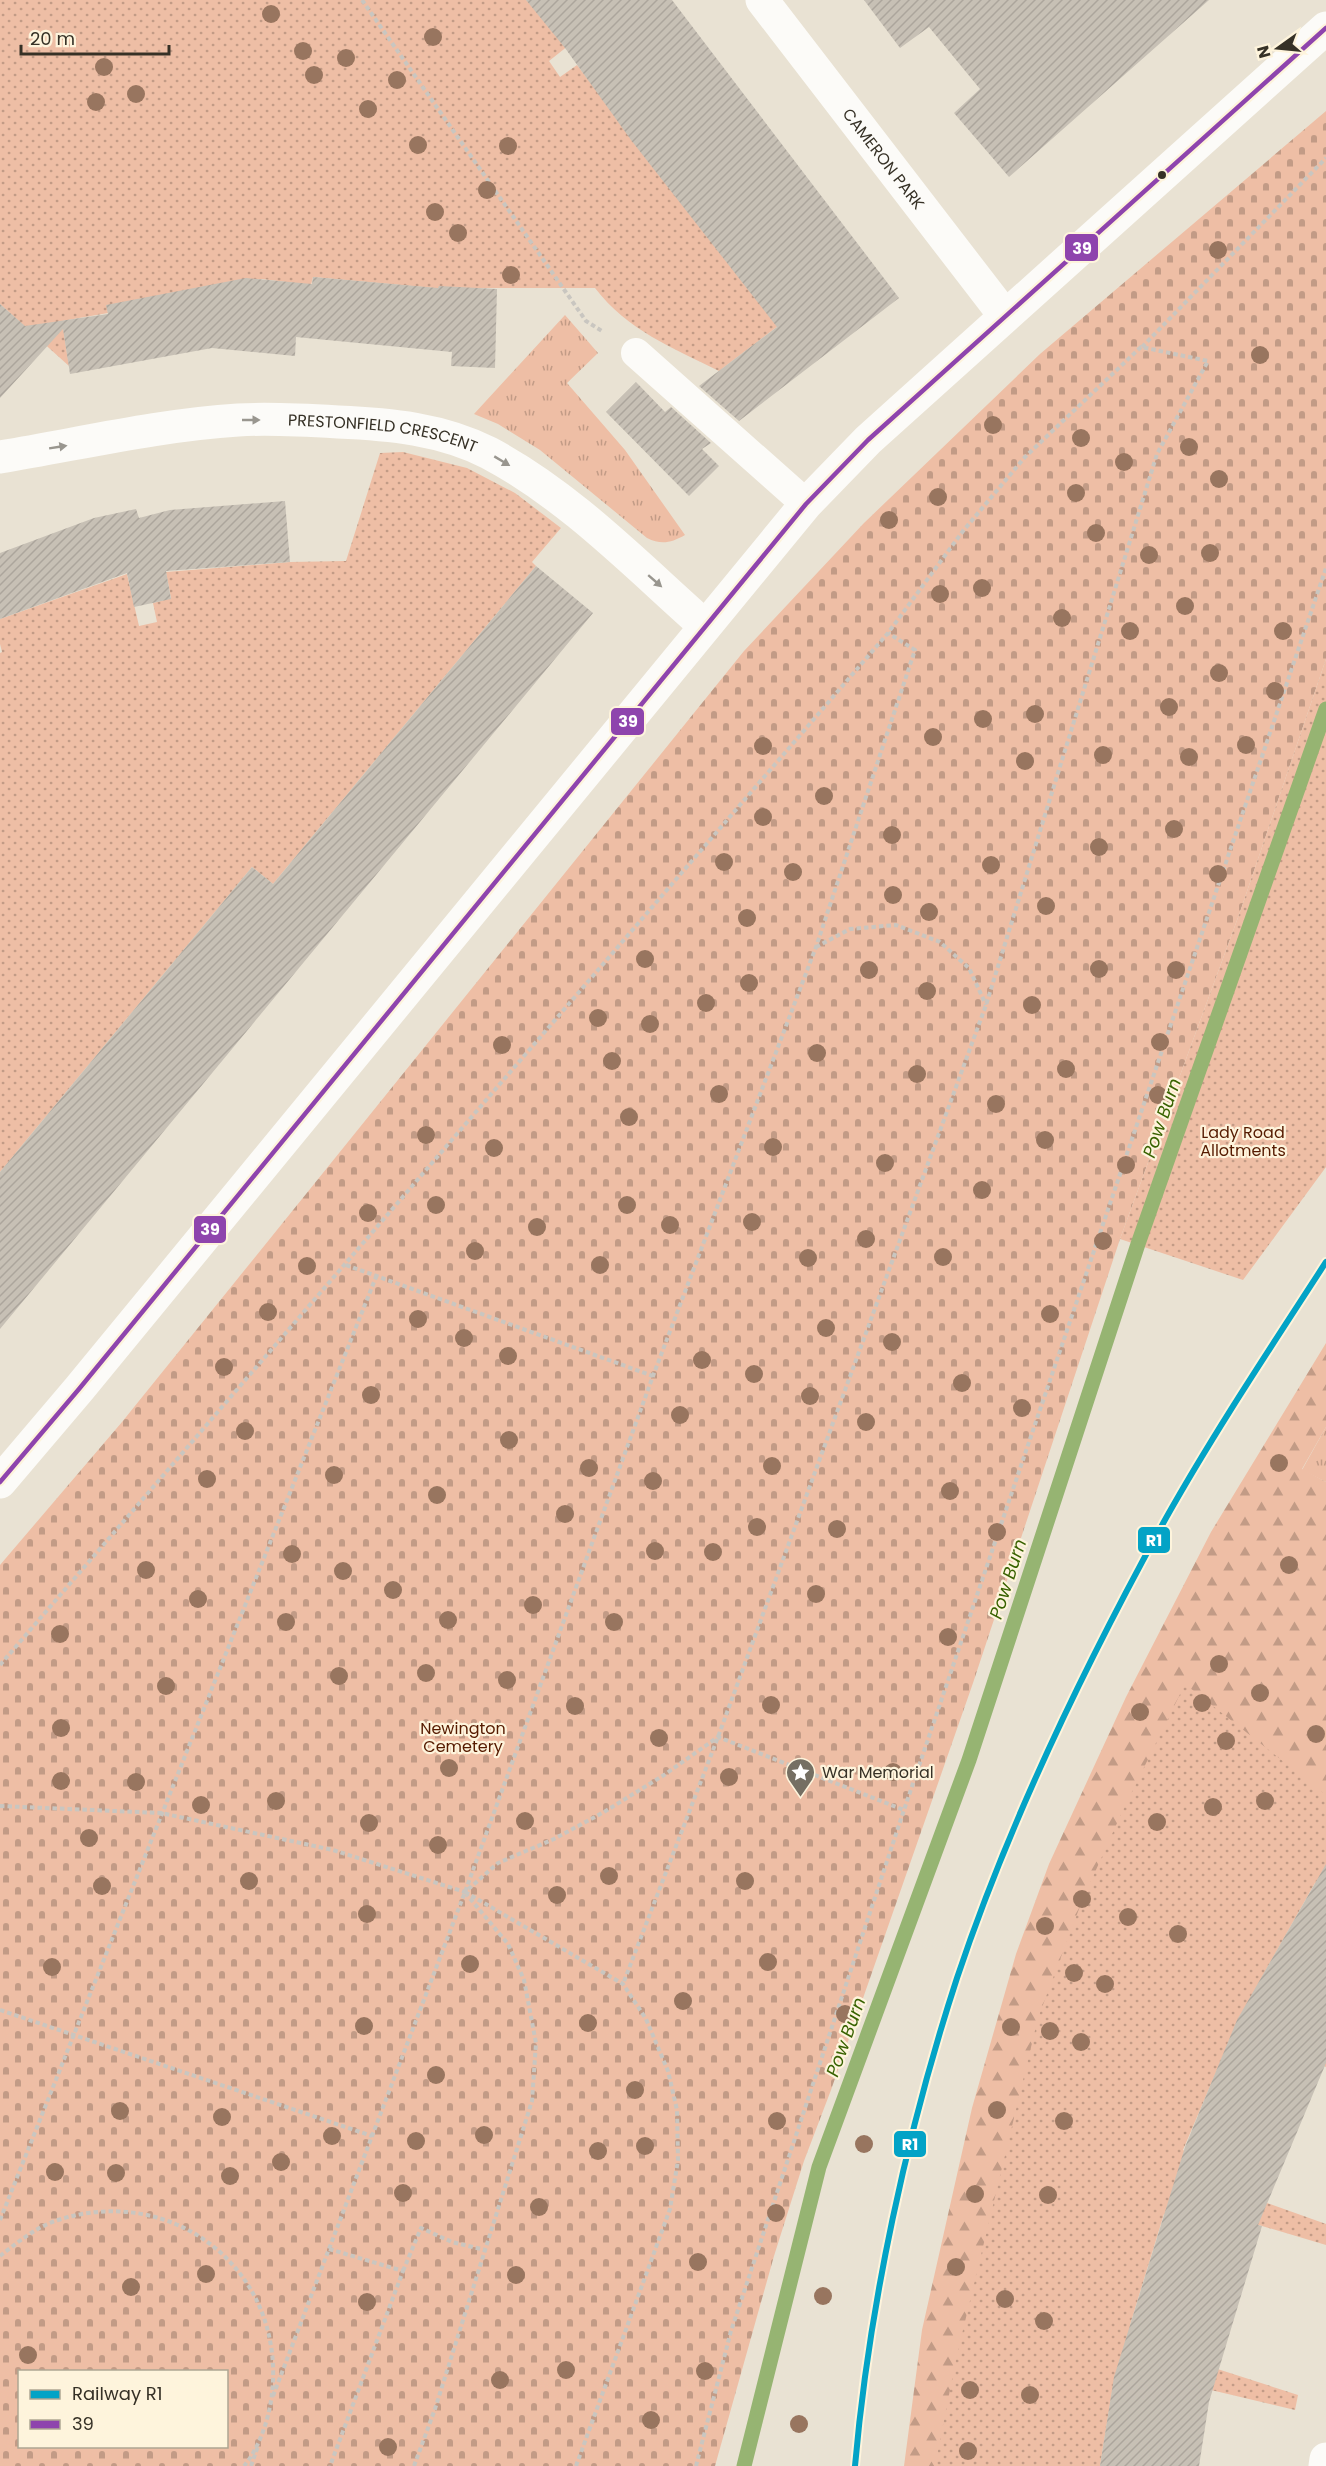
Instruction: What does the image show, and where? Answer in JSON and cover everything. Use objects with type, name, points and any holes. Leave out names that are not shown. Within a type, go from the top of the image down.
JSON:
[{"type":"main road","name":"CAMERON PARK","points":[[762,0],[1005,316]]},
{"type":"main road","points":[[0,1482],[79,1389],[806,504],[868,440],[1326,28]]},
{"type":"main road","name":"PRESTONFIELD CRESCENT","points":[[0,456],[204,423],[241,420],[359,422],[406,427],[442,435],[487,452],[562,500],[705,626]]},
{"type":"main road","points":[[1325,2466],[1326,2459]]},
{"type":"lane","points":[[636,353],[806,504]]},
{"type":"path","points":[[362,0],[586,321],[636,353]]},
{"type":"path","points":[[0,1665],[888,633],[963,531],[1025,457],[1141,347],[1326,159]]},
{"type":"path","points":[[623,1984],[718,1737],[986,1005],[1157,454],[1208,361],[1141,347]]},
{"type":"path","points":[[696,2466],[731,2331],[904,1810],[1326,568]]},
{"type":"path","points":[[250,2466],[273,2396],[465,1892],[653,1376],[816,947],[915,650],[888,633]]},
{"type":"path","points":[[816,947],[850,929],[896,925],[940,942],[969,968],[986,1005]]},
{"type":"path","points":[[346,1265],[653,1376]]},
{"type":"path","points":[[0,2220],[376,1277]]},
{"type":"path","points":[[718,1737],[904,1810]]},
{"type":"path","points":[[465,1892],[498,1863],[554,1839],[604,1812],[664,1775],[718,1737]]},
{"type":"path","points":[[0,1806],[161,1813],[333,1850],[465,1892],[623,1984],[646,2019],[668,2071],[676,2110],[678,2160],[670,2209],[576,2466]]},
{"type":"path","points":[[414,2466],[532,2101],[536,2043],[524,1980],[508,1944],[465,1892]]},
{"type":"path","points":[[0,2010],[372,2136]]},
{"type":"path","points":[[0,2256],[25,2236],[56,2220],[88,2212],[121,2211],[154,2216],[186,2228],[214,2246],[238,2270],[256,2298],[269,2329],[274,2362],[273,2396]]},
{"type":"path","points":[[330,2466],[421,2228],[452,2242],[485,2250]]},
{"type":"path","points":[[328,2249],[403,2271]]},
{"type":"path","points":[[244,2466],[264,2428]]},
{"type":"green space","points":[[0,0],[526,0],[583,34],[549,61],[560,77],[577,65],[590,82],[803,307],[719,371],[636,327],[608,303],[595,288],[434,288],[313,277],[311,285],[262,279],[107,306],[108,313],[62,321],[69,366],[0,304]]},
{"type":"green space","name":"Newington Cemetery","points":[[1326,111],[1326,659],[1240,912],[1120,1239],[973,1683],[804,2161],[774,2256],[715,2466],[0,2466],[0,1565],[122,1422],[744,651],[864,523],[1040,354]]},
{"type":"green space","points":[[565,315],[598,353],[567,383],[625,450],[685,535],[680,538],[661,542],[647,538],[540,450],[498,424],[474,414]]},
{"type":"green space","points":[[403,452],[467,468],[515,493],[561,528],[532,562],[536,566],[273,884],[252,867],[0,1172],[0,653],[2,652],[0,619],[127,574],[139,626],[157,622],[153,603],[171,598],[166,572],[290,562],[346,561],[380,453]]},
{"type":"green space","name":"Lady Road Allotments","points":[[1326,659],[1326,1167],[1243,1280],[1120,1239],[1240,912]]},
{"type":"green space","points":[[1326,1343],[1326,1427],[1302,1469],[1326,1482],[1326,1837],[1014,2466],[904,2466],[922,2330],[972,2108],[1016,1954],[1049,1864],[1126,1697],[1211,1532]]},
{"type":"green space","points":[[1326,1427],[1326,1482],[1302,1470]]},
{"type":"green space","points":[[1185,1684],[1326,1795],[1326,1889],[1315,1883],[1258,1984],[1326,2041],[1326,2067],[1257,2037],[1228,2044],[1183,2150],[1205,2160],[1267,2203],[1326,2224],[1326,2245],[1192,2205],[1186,2221],[1164,2214],[1130,2325],[1153,2333],[1149,2347],[1298,2395],[1295,2410],[1211,2390],[1112,2392],[1100,2466],[935,2466],[956,2359],[1038,2018],[1082,1901],[1122,1812]]},
{"type":"building","points":[[526,0],[672,0],[899,298],[739,421],[699,386],[777,327],[631,140],[565,48]]},
{"type":"building","points":[[864,0],[1209,0],[1009,177],[954,113],[980,89],[929,27],[900,48]]},
{"type":"building","points":[[313,277],[438,288],[439,286],[497,289],[495,368],[451,366],[452,352],[296,337],[295,356],[212,348],[70,374],[63,329],[0,398],[0,304],[25,326],[108,314],[106,305],[246,278],[312,284]]},
{"type":"building","points":[[636,382],[665,412],[671,407],[711,443],[702,449],[719,466],[689,496],[606,412]]},
{"type":"building","points":[[285,501],[290,562],[166,571],[171,599],[134,607],[127,573],[0,619],[0,553],[94,518],[136,509],[139,518],[170,510]]},
{"type":"building","points":[[536,566],[593,613],[0,1329],[0,1172],[252,867],[273,884]]},
{"type":"building","points":[[1326,1864],[1326,2063],[1258,2225],[1262,2226],[1209,2402],[1199,2466],[1100,2466],[1114,2377],[1185,2147],[1237,2020]]},
{"type":"waterway","name":"Pow Burn","points":[[744,2466],[819,2167],[969,1760],[1138,1244],[1326,709]]},
{"type":"rail line","name":"R1","points":[[855,2466],[861,2405],[880,2282],[906,2157],[957,1978],[1001,1860],[1025,1801],[1078,1686],[1136,1573],[1224,1421],[1326,1262]]},
{"type":"transit line","name":"39","points":[[0,1482],[79,1389],[806,504],[868,440],[1326,28]]},
{"type":"place","name":"War Memorial","points":[[801,1798]]}]
